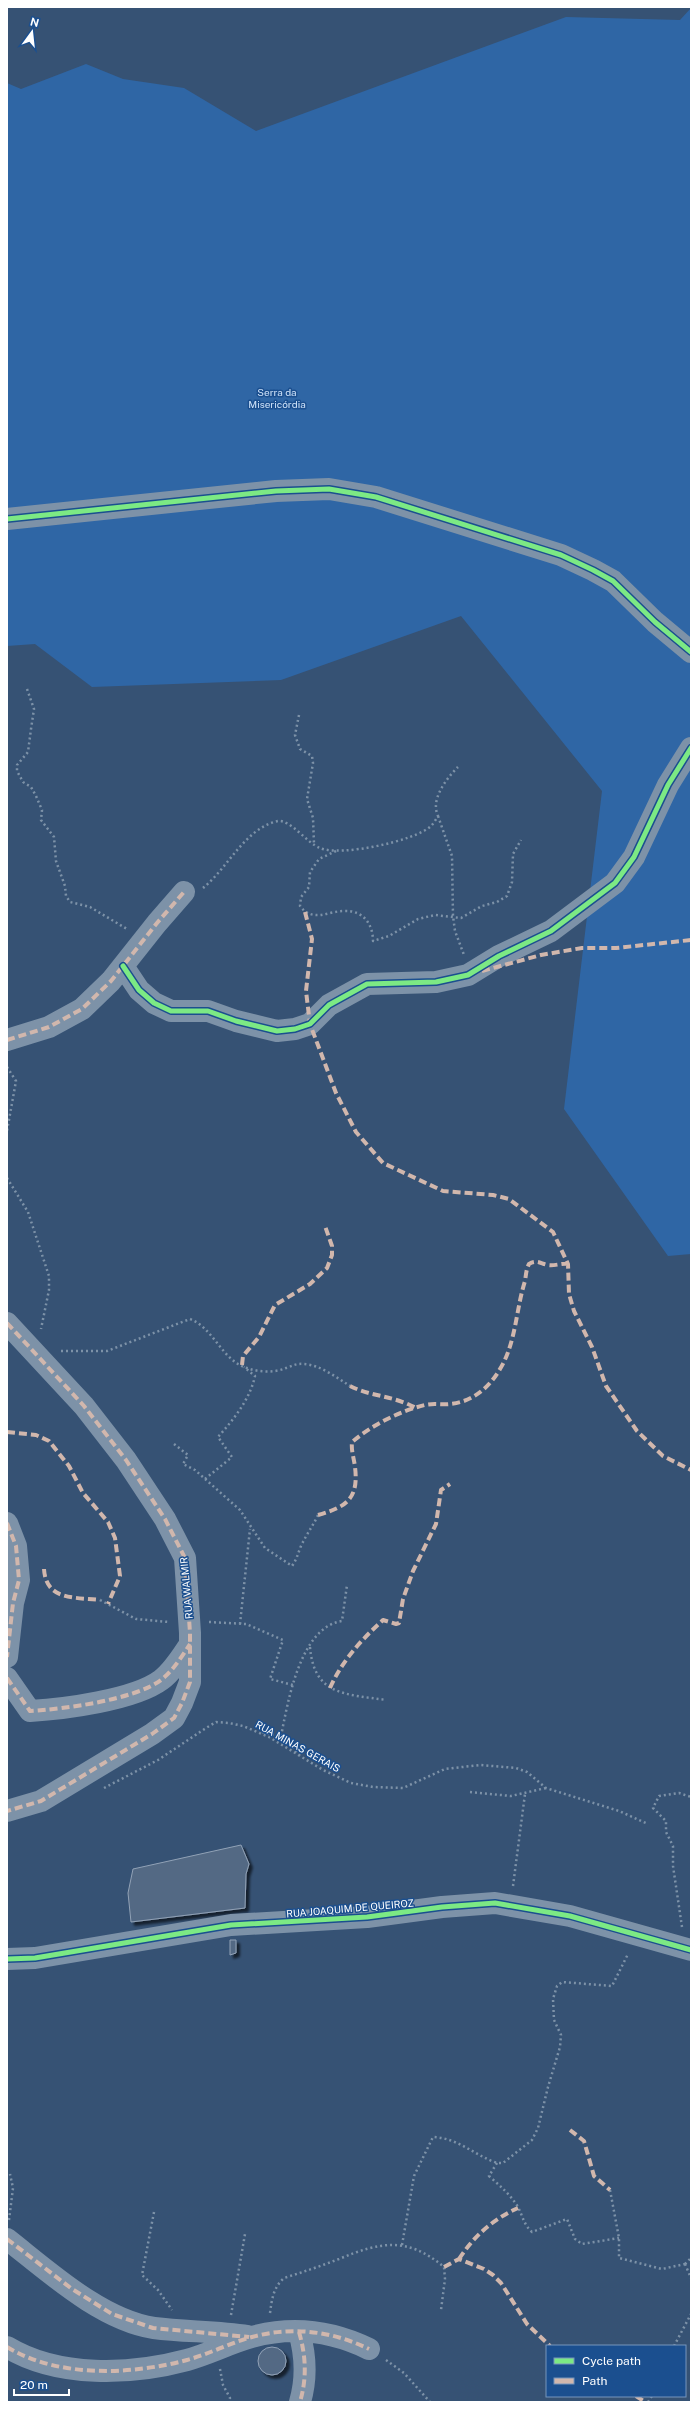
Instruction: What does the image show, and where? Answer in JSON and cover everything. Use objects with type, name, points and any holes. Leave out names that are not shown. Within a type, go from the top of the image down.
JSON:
[{"type":"street","points":[[7,519],[276,491],[329,489],[376,497],[561,555],[593,570],[613,581],[691,652]]},
{"type":"street","points":[[123,966],[139,990],[154,1003],[171,1011],[208,1011],[236,1021],[277,1031],[294,1029],[310,1024],[329,1005],[367,984],[436,982],[468,975],[499,956],[551,931],[615,883],[634,857],[668,785],[691,748]]},
{"type":"street","points":[[7,1040],[49,1027],[69,1018],[94,999],[184,892]]},
{"type":"street","name":"RUA WALMIR","points":[[7,1324],[38,1352],[84,1406],[126,1460],[165,1519],[185,1558],[190,1682],[182,1703],[174,1718],[152,1734],[41,1801],[7,1811]]},
{"type":"street","points":[[7,1523],[16,1546],[19,1580],[13,1603],[7,1657]]},
{"type":"street","points":[[7,1678],[30,1712],[55,1710],[120,1696],[154,1685],[169,1673],[189,1629]]},
{"type":"street","name":"RUA JOAQUIM DE QUEIROZ","points":[[7,1960],[35,1958],[231,1925],[367,1917],[474,1904],[510,1904],[570,1916],[687,1949]]},
{"type":"street","points":[[8,2230],[85,2298],[112,2314],[153,2328],[174,2329],[225,2341]]},
{"type":"street","points":[[7,2346],[22,2355],[57,2366],[109,2370],[158,2367],[187,2360],[225,2341],[259,2335],[299,2332],[335,2335],[370,2349]]},
{"type":"street","points":[[299,2332],[305,2366],[305,2385],[300,2402]]},
{"type":"path","points":[[28,689],[34,709],[28,752],[17,765],[17,771],[23,782],[31,787],[42,810],[41,820],[54,837],[56,861],[65,886],[66,896],[70,902],[90,907],[145,938]]},
{"type":"path","points":[[299,715],[295,735],[300,749],[312,756],[313,763],[307,799],[312,818],[314,844]]},
{"type":"path","points":[[458,767],[446,780],[436,802],[435,811],[452,856],[453,916],[455,931],[466,959]]},
{"type":"path","points":[[438,816],[430,826],[400,842],[336,851],[319,859],[310,872],[309,887],[301,897],[300,906],[305,912],[314,916],[345,911],[360,914],[368,921],[373,933],[373,941],[389,936],[418,919],[435,915],[461,918],[482,906],[497,902],[507,896],[512,882],[513,854],[521,840]]},
{"type":"path","points":[[184,892],[203,888],[259,828],[280,821],[287,823],[320,848],[336,851]]},
{"type":"path","points":[[7,1067],[16,1081],[7,1131]]},
{"type":"path","points":[[7,1178],[28,1212],[49,1276],[49,1290],[38,1352],[107,1351],[190,1318],[201,1323],[219,1348],[255,1376],[254,1382],[238,1412],[218,1437],[232,1457],[205,1479]]},
{"type":"path","points":[[242,1365],[261,1371],[285,1369],[303,1364],[318,1367],[350,1386]]},
{"type":"path","points":[[174,1444],[188,1454],[183,1464],[195,1470],[240,1510],[250,1528],[265,1548],[292,1566],[298,1557],[301,1546],[309,1534],[318,1515]]},
{"type":"path","points":[[240,1624],[250,1528]]},
{"type":"path","points":[[281,1736],[293,1685],[300,1663],[323,1627],[331,1622],[342,1620],[347,1585]]},
{"type":"path","points":[[100,1600],[136,1619],[189,1629],[240,1624],[251,1626],[283,1640],[270,1679],[293,1685]]},
{"type":"path","points":[[310,1647],[311,1660],[321,1682],[339,1692],[386,1700]]},
{"type":"path","points":[[255,1730],[281,1736],[302,1758]]},
{"type":"path","points":[[470,1792],[498,1796],[525,1794],[546,1788]]},
{"type":"path","points":[[687,1949],[673,1866],[673,1846],[666,1832],[666,1821],[653,1808],[659,1796],[679,1793],[691,1797]]},
{"type":"path","points":[[510,1904],[525,1794]]},
{"type":"path","points":[[402,2245],[414,2176],[433,2137],[452,2140],[497,2163],[503,2163],[532,2140],[538,2128],[560,2047],[561,2035],[554,2020],[553,1999],[557,1986],[562,1982],[612,1986],[637,1935]]},
{"type":"path","points":[[497,2163],[489,2176],[506,2191],[518,2208],[525,2226],[532,2232],[567,2219],[575,2240],[582,2244],[619,2238]]},
{"type":"path","points":[[8,2230],[13,2188],[10,2174]]},
{"type":"path","points":[[610,2190],[619,2238],[619,2258],[662,2269],[685,2264],[691,2258]]},
{"type":"path","points":[[154,2212],[142,2275],[158,2290],[175,2314],[174,2329]]},
{"type":"path","points":[[229,2402],[230,2398],[223,2385],[220,2368],[245,2234]]},
{"type":"path","points":[[259,2335],[272,2294],[278,2283],[284,2278],[369,2247],[402,2245],[419,2249],[444,2267],[445,2279],[441,2310]]},
{"type":"path","points":[[685,2264],[691,2278]]},
{"type":"path","points":[[675,2345],[691,2314]]},
{"type":"path","points":[[370,2349],[404,2373],[430,2402]]},
{"type":"green space","name":"Serra da Misericórdia","points":[[691,8],[691,1254],[668,1256],[564,1109],[602,791],[461,616],[281,680],[92,687],[35,644],[7,646],[7,83],[21,89],[86,64],[123,79],[184,88],[256,131],[566,17],[680,20]]},
{"type":"building","points":[[241,1845],[249,1864],[246,1874],[245,1908],[131,1922],[128,1893],[133,1869]]},
{"type":"building","points":[[230,1940],[236,1940],[236,1953],[230,1955]]},
{"type":"building","points":[[272,2347],[282,2351],[286,2361],[282,2371],[272,2375],[262,2371],[258,2361],[262,2351]]},
{"type":"marked path","points":[[7,1040],[49,1027],[82,1009],[111,981],[157,923],[184,892]]},
{"type":"marked path","points":[[305,912],[312,939],[306,991],[310,1024],[336,1093],[356,1132],[383,1163],[443,1191],[493,1195],[509,1199],[553,1232],[568,1264],[569,1294],[574,1311],[592,1347],[606,1386],[637,1431],[663,1456],[691,1470]]},
{"type":"marked path","points":[[482,971],[541,955],[582,948],[616,948],[691,940]]},
{"type":"marked path","points":[[242,1365],[243,1356],[259,1337],[275,1305],[310,1284],[327,1268],[332,1255],[332,1246],[325,1226]]},
{"type":"marked path","points":[[318,1515],[343,1505],[352,1494],[355,1487],[356,1478],[352,1442],[377,1424],[387,1419],[428,1404],[458,1403],[473,1397],[491,1382],[505,1359],[513,1337],[529,1264],[537,1262],[551,1265],[568,1264]]},
{"type":"marked path","points":[[7,1323],[84,1406],[126,1460],[165,1519],[185,1558],[190,1633],[190,1682],[182,1703],[174,1718],[152,1734],[41,1801],[7,1811]]},
{"type":"marked path","points":[[350,1386],[358,1390],[399,1401],[416,1408]]},
{"type":"marked path","points":[[7,1432],[36,1435],[49,1441],[69,1466],[83,1493],[108,1522],[115,1538],[120,1576],[108,1604]]},
{"type":"marked path","points":[[330,1688],[346,1660],[360,1643],[383,1620],[396,1624],[399,1623],[403,1599],[413,1571],[436,1524],[441,1490],[450,1484]]},
{"type":"marked path","points":[[7,1523],[16,1546],[19,1580],[13,1603],[7,1657]]},
{"type":"marked path","points":[[44,1569],[46,1579],[50,1587],[56,1592],[72,1597],[100,1600]]},
{"type":"marked path","points":[[7,1678],[30,1711],[79,1706],[117,1698],[149,1687],[161,1680],[173,1668],[190,1644]]},
{"type":"marked path","points":[[570,2130],[584,2141],[594,2176],[610,2190]]},
{"type":"marked path","points":[[459,2259],[471,2243],[485,2229],[500,2217],[518,2208]]},
{"type":"marked path","points":[[7,2239],[72,2289],[112,2314],[153,2328],[249,2337]]},
{"type":"marked path","points":[[444,2267],[459,2259],[484,2269],[493,2275],[501,2283],[527,2324],[549,2345]]},
{"type":"marked path","points":[[7,2347],[27,2357],[49,2364],[72,2369],[95,2371],[119,2371],[165,2365],[195,2358],[252,2337],[282,2332],[297,2331],[326,2334],[369,2349]]},
{"type":"marked path","points":[[299,2332],[305,2367],[304,2384],[300,2402]]},
{"type":"marked path","points":[[638,2397],[645,2402]]},
{"type":"cycle path","points":[[7,519],[276,491],[329,489],[376,497],[561,555],[593,570],[613,581],[655,622],[691,652]]},
{"type":"cycle path","points":[[123,966],[139,990],[154,1003],[171,1011],[208,1011],[236,1021],[277,1031],[295,1029],[310,1024],[329,1005],[367,984],[436,982],[468,975],[499,956],[551,931],[615,883],[634,857],[668,785],[691,748]]},
{"type":"cycle path","points":[[7,1959],[35,1958],[231,1925],[367,1917],[442,1907],[495,1903],[570,1916],[691,1950]]}]
